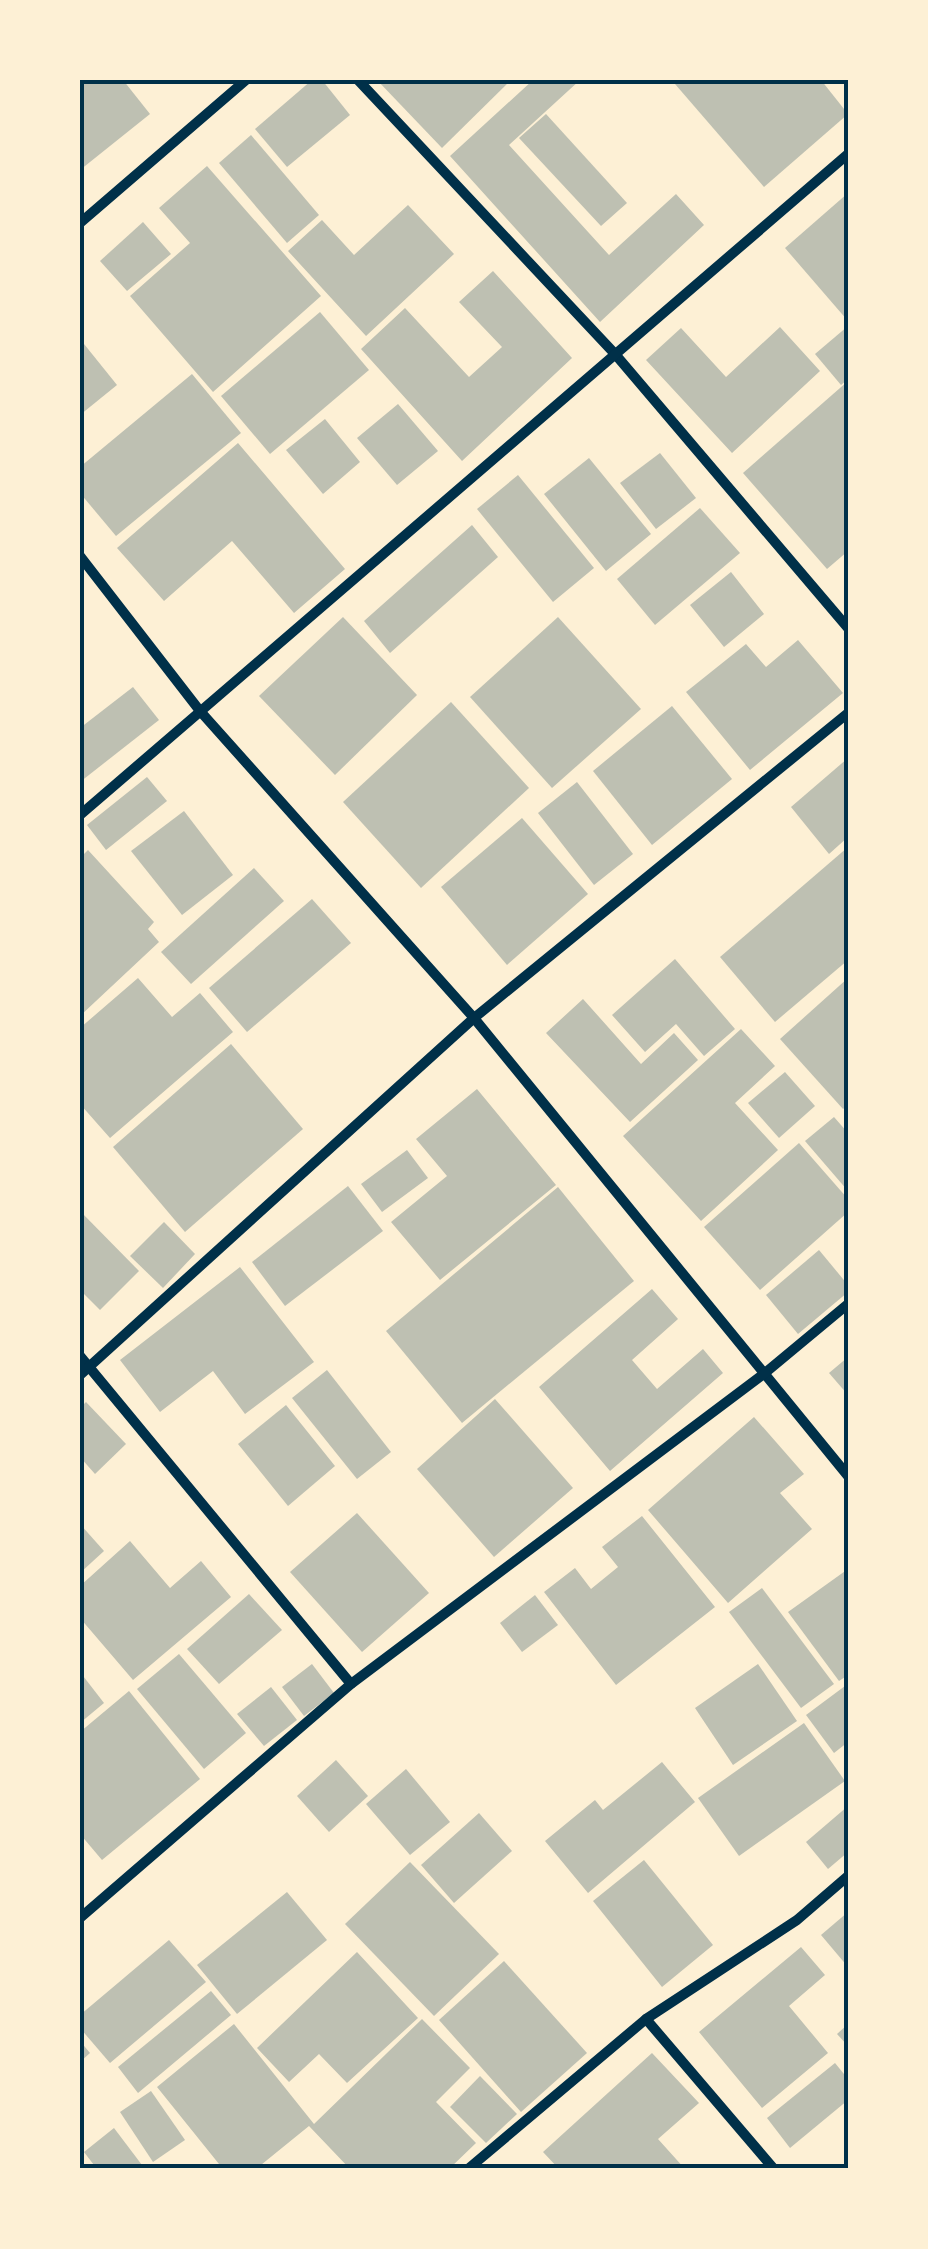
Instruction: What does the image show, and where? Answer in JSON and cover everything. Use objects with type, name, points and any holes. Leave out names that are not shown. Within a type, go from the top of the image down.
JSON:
[{"type":"street","points":[[80,223],[246,80]]},
{"type":"street","points":[[358,80],[615,354],[848,628]]},
{"type":"street","points":[[80,815],[848,154]]},
{"type":"street","points":[[80,556],[200,711],[474,1018],[848,1476]]},
{"type":"street","points":[[85,1371],[474,1018],[848,713]]},
{"type":"street","points":[[80,1918],[350,1684],[765,1373],[848,1304]]},
{"type":"street","points":[[80,1356],[85,1371],[350,1684]]},
{"type":"street","points":[[468,2169],[646,2019],[797,1920],[848,1876]]},
{"type":"street","points":[[646,2019],[774,2169]]},
{"type":"building","points":[[80,80],[123,80],[150,114],[80,170]]},
{"type":"building","points":[[312,80],[322,80],[350,115],[287,167],[255,129]]},
{"type":"building","points":[[377,80],[511,80],[442,148]]},
{"type":"building","points":[[533,80],[580,80],[509,145],[609,255],[676,194],[704,225],[600,322],[450,156]]},
{"type":"building","points":[[680,80],[821,80],[848,114],[764,187],[675,84]]},
{"type":"building","points":[[546,114],[627,203],[601,226],[519,138]]},
{"type":"building","points":[[251,135],[319,215],[287,243],[219,163]]},
{"type":"building","points":[[207,166],[321,296],[213,392],[130,296],[190,243],[159,208]]},
{"type":"building","points":[[848,193],[848,321],[785,248]]},
{"type":"building","points":[[408,205],[454,254],[366,336],[288,251],[322,220],[354,255]]},
{"type":"building","points":[[143,222],[171,254],[127,291],[100,261]]},
{"type":"building","points":[[493,271],[572,358],[462,461],[361,349],[405,308],[469,377],[502,347],[459,302]]},
{"type":"building","points":[[320,312],[369,370],[270,454],[221,396]]},
{"type":"building","points":[[848,326],[848,379],[841,385],[815,354]]},
{"type":"building","points":[[780,327],[820,371],[732,453],[646,360],[681,328],[726,377]]},
{"type":"building","points":[[80,339],[117,385],[80,415]]},
{"type":"building","points":[[192,374],[241,433],[116,536],[80,493],[80,467]]},
{"type":"building","points":[[848,381],[848,551],[827,569],[743,473]]},
{"type":"building","points":[[398,404],[438,451],[397,485],[357,438]]},
{"type":"building","points":[[325,419],[360,462],[323,494],[286,450]]},
{"type":"building","points":[[238,443],[345,569],[294,613],[232,541],[164,601],[117,548]]},
{"type":"building","points":[[660,453],[696,498],[656,529],[620,483]]},
{"type":"building","points":[[589,458],[651,534],[606,571],[544,494]]},
{"type":"building","points":[[518,475],[594,568],[553,602],[477,509]]},
{"type":"building","points":[[700,508],[740,553],[655,625],[617,579]]},
{"type":"building","points":[[472,525],[498,557],[390,653],[364,621]]},
{"type":"building","points":[[731,572],[764,614],[724,647],[690,605]]},
{"type":"building","points":[[343,617],[417,695],[335,775],[259,696]]},
{"type":"building","points":[[558,617],[641,709],[552,788],[470,697]]},
{"type":"building","points":[[798,640],[843,693],[750,770],[686,692],[746,644],[766,667]]},
{"type":"building","points":[[133,687],[159,720],[80,782],[80,728]]},
{"type":"building","points":[[451,702],[529,788],[421,888],[343,802]]},
{"type":"building","points":[[672,706],[732,779],[652,845],[593,771]]},
{"type":"building","points":[[848,758],[848,837],[829,854],[791,807]]},
{"type":"building","points":[[147,777],[167,801],[106,850],[87,825]]},
{"type":"building","points":[[577,782],[633,854],[594,885],[538,813]]},
{"type":"building","points":[[184,811],[233,875],[182,915],[131,851]]},
{"type":"building","points":[[522,818],[588,894],[507,965],[441,887]]},
{"type":"building","points":[[848,847],[848,960],[775,1022],[720,957]]},
{"type":"building","points":[[88,850],[154,922],[148,929],[159,942],[80,1016],[80,858]]},
{"type":"building","points":[[254,868],[284,901],[191,984],[161,952]]},
{"type":"building","points":[[312,899],[351,943],[247,1032],[209,988]]},
{"type":"building","points":[[675,959],[735,1029],[704,1056],[676,1024],[645,1052],[612,1015]]},
{"type":"building","points":[[138,978],[172,1017],[200,993],[233,1032],[110,1138],[80,1104],[80,1028]]},
{"type":"building","points":[[848,978],[848,1105],[843,1109],[780,1039]]},
{"type":"building","points":[[583,999],[641,1064],[674,1033],[698,1060],[630,1122],[546,1033]]},
{"type":"building","points":[[741,1029],[775,1066],[735,1103],[778,1150],[701,1221],[623,1136]]},
{"type":"building","points":[[231,1044],[303,1129],[185,1232],[113,1147]]},
{"type":"building","points":[[785,1072],[815,1106],[779,1138],[748,1103]]},
{"type":"building","points":[[477,1089],[556,1185],[440,1280],[391,1222],[447,1176],[416,1139]]},
{"type":"building","points":[[834,1117],[848,1133],[848,1191],[805,1141]]},
{"type":"building","points":[[799,1143],[848,1199],[848,1212],[760,1290],[704,1227]]},
{"type":"building","points":[[407,1150],[428,1178],[382,1212],[361,1184]]},
{"type":"building","points":[[348,1186],[383,1231],[285,1306],[252,1262]]},
{"type":"building","points":[[558,1187],[634,1281],[462,1423],[386,1331]]},
{"type":"building","points":[[80,1211],[139,1271],[100,1310],[80,1290]]},
{"type":"building","points":[[164,1222],[195,1254],[163,1288],[130,1256]]},
{"type":"building","points":[[819,1250],[848,1285],[848,1292],[798,1334],[766,1295]]},
{"type":"building","points":[[240,1267],[314,1362],[245,1414],[213,1371],[160,1412],[120,1360]]},
{"type":"building","points":[[652,1289],[678,1319],[632,1360],[657,1389],[703,1349],[723,1373],[610,1471],[539,1387]]},
{"type":"building","points":[[848,1357],[848,1395],[829,1373]]},
{"type":"building","points":[[327,1370],[391,1452],[357,1479],[292,1398]]},
{"type":"building","points":[[495,1399],[573,1488],[494,1557],[417,1469]]},
{"type":"building","points":[[86,1402],[126,1444],[95,1474],[80,1457],[80,1408]]},
{"type":"building","points":[[286,1405],[335,1466],[288,1506],[238,1444]]},
{"type":"building","points":[[754,1417],[804,1474],[780,1493],[812,1529],[728,1603],[648,1510]]},
{"type":"building","points":[[357,1513],[429,1593],[362,1652],[290,1572]]},
{"type":"building","points":[[642,1516],[715,1607],[616,1685],[544,1592],[575,1568],[591,1589],[618,1567],[602,1547]]},
{"type":"building","points":[[80,1524],[104,1551],[80,1573]]},
{"type":"building","points":[[130,1541],[170,1588],[201,1561],[231,1597],[133,1680],[80,1618],[80,1586]]},
{"type":"building","points":[[848,1569],[848,1675],[839,1681],[788,1612]]},
{"type":"building","points":[[762,1588],[834,1684],[801,1708],[729,1612]]},
{"type":"building","points":[[249,1594],[282,1630],[219,1684],[187,1649]]},
{"type":"building","points":[[535,1595],[558,1625],[522,1652],[500,1623]]},
{"type":"building","points":[[179,1654],[246,1733],[204,1769],[137,1689]]},
{"type":"building","points":[[312,1664],[334,1693],[304,1716],[282,1687]]},
{"type":"building","points":[[758,1664],[797,1721],[733,1765],[695,1708]]},
{"type":"building","points":[[80,1672],[104,1703],[80,1723]]},
{"type":"building","points":[[845,1686],[848,1742],[834,1753],[806,1715]]},
{"type":"building","points":[[271,1687],[297,1720],[264,1746],[237,1714]]},
{"type":"building","points":[[129,1691],[200,1779],[102,1860],[80,1834],[80,1732]]},
{"type":"building","points":[[804,1723],[845,1781],[739,1856],[698,1798]]},
{"type":"building","points":[[336,1760],[368,1796],[329,1832],[297,1796]]},
{"type":"building","points":[[662,1762],[695,1802],[588,1893],[545,1841],[595,1800],[603,1810]]},
{"type":"building","points":[[406,1769],[450,1822],[410,1855],[366,1804]]},
{"type":"building","points":[[848,1806],[848,1852],[828,1869],[806,1842]]},
{"type":"building","points":[[479,1813],[512,1851],[454,1903],[421,1865]]},
{"type":"building","points":[[644,1860],[713,1945],[662,1987],[593,1901]]},
{"type":"building","points":[[410,1862],[499,1954],[434,2016],[345,1924]]},
{"type":"building","points":[[287,1892],[327,1940],[237,2014],[197,1965]]},
{"type":"building","points":[[848,1912],[848,1967],[821,1935]]},
{"type":"building","points":[[169,1940],[206,1982],[110,2063],[80,2028],[80,2015]]},
{"type":"building","points":[[801,1947],[825,1975],[789,2006],[828,2053],[762,2108],[699,2032]]},
{"type":"building","points":[[357,1952],[418,2018],[347,2083],[319,2054],[289,2082],[257,2048]]},
{"type":"building","points":[[504,1961],[587,2053],[521,2112],[439,2020]]},
{"type":"building","points":[[211,1991],[231,2015],[138,2093],[118,2067]]},
{"type":"building","points":[[422,2019],[470,2068],[436,2102],[476,2143],[449,2169],[350,2169],[309,2126],[256,2169],[223,2169],[157,2087],[234,2024],[314,2124]]},
{"type":"building","points":[[848,2024],[848,2046],[837,2034]]},
{"type":"building","points":[[80,2041],[90,2053],[80,2062]]},
{"type":"building","points":[[652,2053],[699,2103],[658,2139],[685,2169],[559,2169],[543,2152]]},
{"type":"building","points":[[835,2063],[848,2079],[848,2100],[790,2148],[767,2118]]},
{"type":"building","points":[[480,2076],[517,2114],[486,2143],[450,2107]]},
{"type":"building","points":[[151,2091],[185,2140],[153,2162],[120,2112]]},
{"type":"building","points":[[114,2128],[145,2169],[97,2169],[84,2152]]}]
